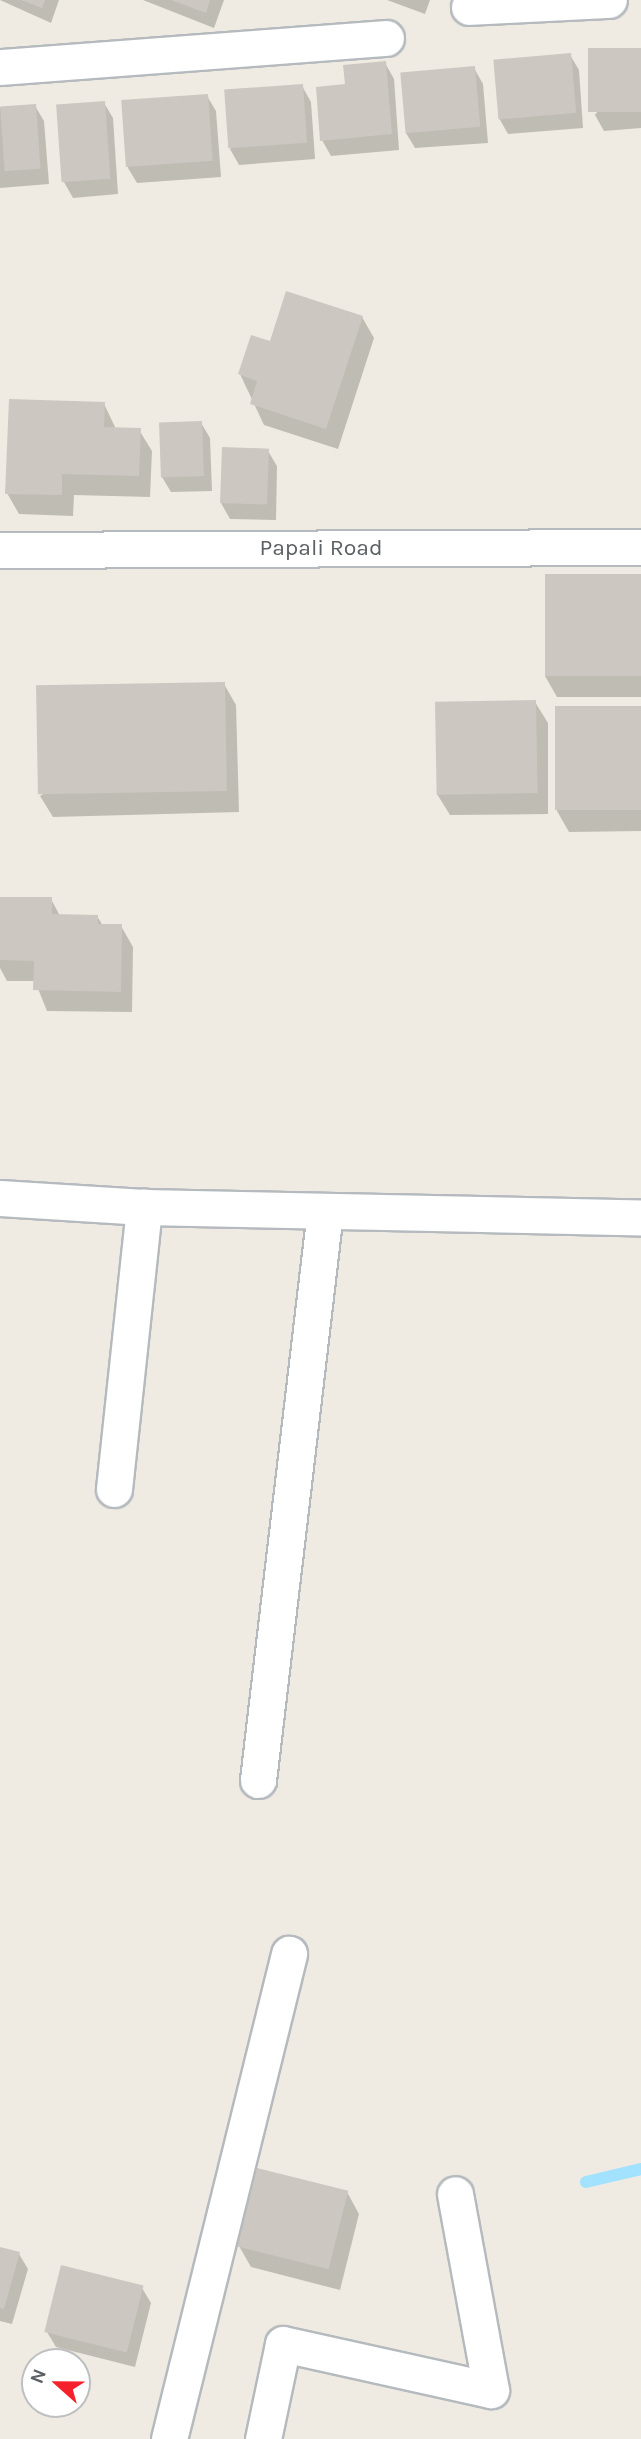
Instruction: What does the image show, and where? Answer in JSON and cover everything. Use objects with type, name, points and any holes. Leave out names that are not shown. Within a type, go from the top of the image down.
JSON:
[{"type":"street","points":[[469,7],[608,0]]},
{"type":"street","points":[[0,67],[386,38]]},
{"type":"street","name":"Papali Road","points":[[0,550],[641,547]]},
{"type":"street","points":[[0,1198],[144,1207],[641,1217]]},
{"type":"street","points":[[114,1489],[144,1207]]},
{"type":"street","points":[[258,1780],[325,1211]]},
{"type":"street","points":[[169,2439],[289,1954]]},
{"type":"street","points":[[263,2439],[282,2344],[491,2390],[455,2194]]},
{"type":"building","points":[[21,0],[45,0],[42,8]]},
{"type":"building","points":[[171,0],[210,0],[206,13]]},
{"type":"building","points":[[588,48],[641,48],[641,112],[588,112]]},
{"type":"building","points":[[571,53],[576,113],[499,120],[493,60]]},
{"type":"building","points":[[386,61],[392,134],[320,141],[316,87],[345,84],[343,65]]},
{"type":"building","points":[[475,66],[480,127],[406,133],[400,73]]},
{"type":"building","points":[[303,84],[307,143],[228,148],[224,90]]},
{"type":"building","points":[[208,94],[213,161],[126,167],[121,100]]},
{"type":"building","points":[[105,101],[110,179],[62,182],[56,104]]},
{"type":"building","points":[[36,104],[41,169],[5,171],[0,107]]},
{"type":"building","points":[[286,291],[363,316],[326,429],[250,404],[257,381],[238,374],[251,335],[270,341]]},
{"type":"building","points":[[9,399],[105,402],[104,427],[141,428],[139,476],[62,474],[62,495],[5,494]]},
{"type":"building","points":[[202,421],[204,476],[161,477],[159,423]]},
{"type":"building","points":[[222,447],[269,449],[267,505],[220,503]]},
{"type":"building","points":[[545,574],[641,574],[641,676],[545,676]]},
{"type":"building","points":[[225,682],[227,791],[38,794],[36,685]]},
{"type":"building","points":[[536,700],[538,793],[437,795],[435,702]]},
{"type":"building","points":[[555,706],[641,706],[641,810],[555,810]]},
{"type":"building","points":[[0,897],[52,897],[52,914],[98,915],[98,924],[122,924],[121,992],[33,990],[34,961],[0,960]]},
{"type":"building","points":[[257,2168],[348,2191],[329,2269],[237,2247]]},
{"type":"building","points":[[0,2247],[20,2252],[4,2309],[0,2308]]},
{"type":"building","points":[[61,2265],[143,2286],[127,2353],[44,2332]]},
{"type":"waterway","points":[[586,2182],[641,2169]]}]
